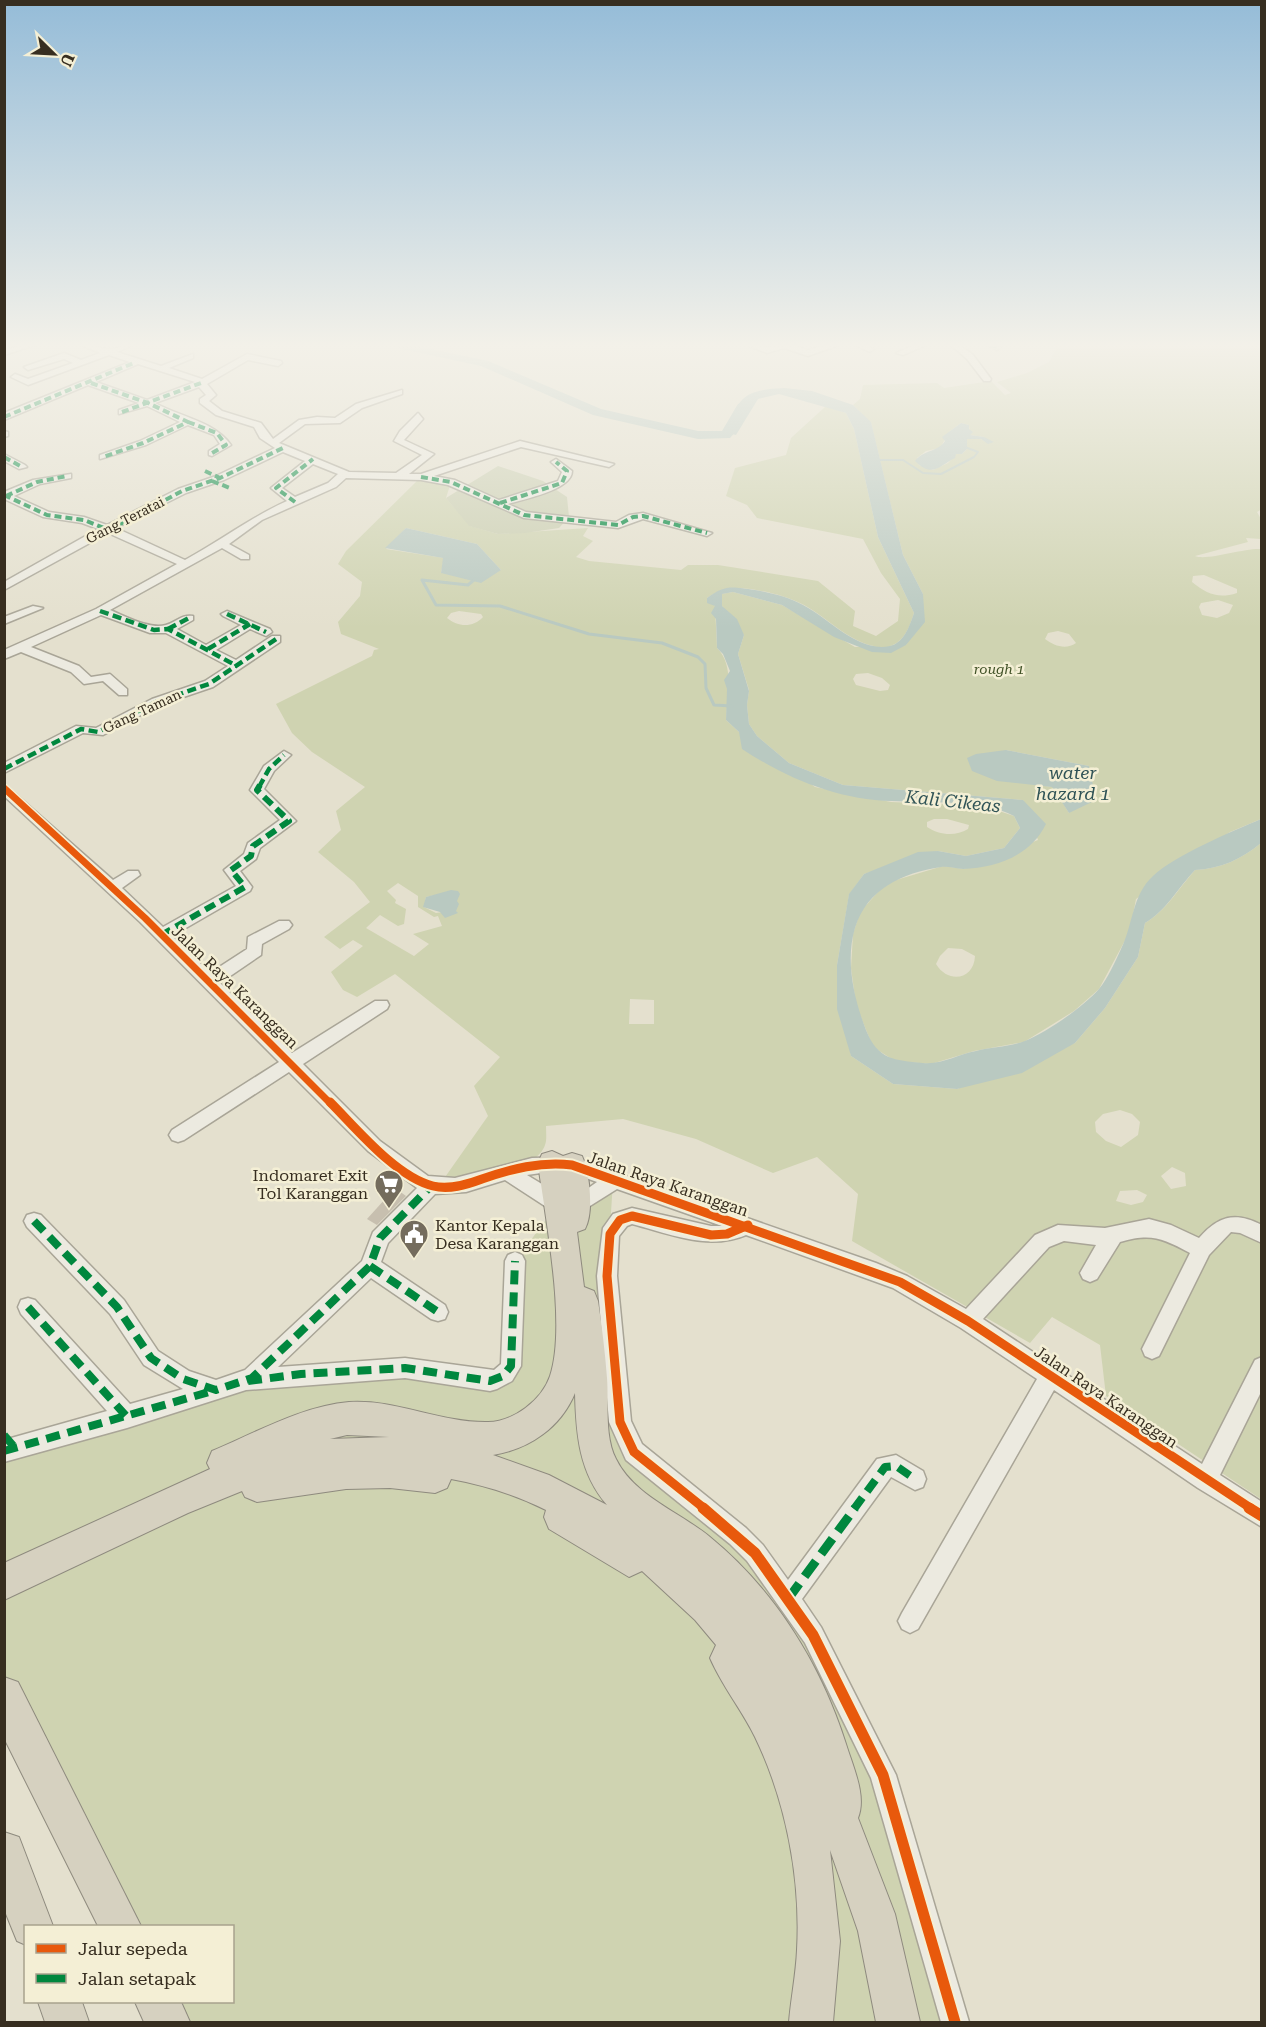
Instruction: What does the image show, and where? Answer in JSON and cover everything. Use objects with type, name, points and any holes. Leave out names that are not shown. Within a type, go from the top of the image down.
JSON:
[{"type":"highway","points":[[562,1164],[595,1448],[599,1461],[614,1487],[696,1549],[730,1579],[776,1634],[792,1660],[820,1723],[835,1765],[851,1847]]},
{"type":"highway","points":[[10,1579],[199,1473],[320,1424],[376,1418],[469,1438],[491,1439],[524,1429],[539,1418],[549,1406],[564,1380],[569,1363],[566,1206]]},
{"type":"highway","points":[[10,1579],[202,1489],[247,1471],[291,1460],[359,1453],[398,1454],[462,1463],[514,1478],[563,1499],[608,1522],[662,1562],[697,1596],[735,1639],[772,1689],[800,1736],[851,1847],[879,1931],[898,2022]]},
{"type":"highway","points":[[10,1579],[250,1487],[308,1476],[370,1470],[427,1474],[482,1485],[526,1500],[570,1521],[630,1559],[667,1589],[711,1635],[745,1680],[789,1766],[802,1810],[814,1869],[819,1943],[812,2022]]},
{"type":"highway","points":[[4,1695],[119,1925]]},
{"type":"highway","points":[[4,1852],[32,1925]]},
{"type":"highway","points":[[61,2003],[67,2022]]},
{"type":"highway","points":[[158,2003],[168,2022]]},
{"type":"street","points":[[103,457],[150,440]]},
{"type":"street","points":[[212,453],[226,445],[222,440]]},
{"type":"street","points":[[268,440],[278,446],[344,474],[421,477],[451,482],[524,515],[618,525],[633,517],[643,516],[707,533]]},
{"type":"street","name":"Gang Teratai","points":[[4,587],[73,546],[109,530],[182,491],[216,480],[278,446],[283,440]]},
{"type":"street","points":[[399,476],[429,454],[400,440]]},
{"type":"street","points":[[421,477],[520,444],[609,464]]},
{"type":"street","points":[[4,457],[22,467]]},
{"type":"street","points":[[295,502],[276,488],[313,459]]},
{"type":"street","points":[[500,503],[562,483],[567,476],[567,471],[556,462]]},
{"type":"street","points":[[205,471],[230,488]]},
{"type":"street","points":[[4,655],[100,611],[222,544],[258,518],[332,485],[344,474]]},
{"type":"street","points":[[5,496],[37,482],[67,476]]},
{"type":"street","points":[[5,496],[47,515],[84,520],[185,564]]},
{"type":"street","points":[[222,544],[245,556]]},
{"type":"street","points":[[4,621],[37,608]]},
{"type":"street","points":[[100,611],[154,630],[168,629],[189,618]]},
{"type":"street","points":[[227,614],[249,624]]},
{"type":"street","points":[[208,649],[249,624]]},
{"type":"street","name":"Gang Taman","points":[[4,769],[81,729],[102,730],[156,702],[209,684],[237,666],[271,636],[249,624]]},
{"type":"street","points":[[168,629],[237,666]]},
{"type":"street","points":[[23,648],[75,669],[88,681],[105,677],[123,692]]},
{"type":"street","points":[[161,935],[245,887],[232,870],[251,856],[253,846],[289,821],[257,790],[269,769],[284,755]]},
{"type":"street","name":"Jalan Raya Karanggan","points":[[6,792],[161,935],[374,1146],[412,1177],[432,1185],[466,1185],[506,1171],[562,1164],[748,1225],[900,1282],[968,1321],[1262,1516]]},
{"type":"street","points":[[111,887],[134,875]]},
{"type":"street","points":[[209,982],[255,951],[254,941],[284,925]]},
{"type":"street","points":[[178,1135],[381,1005]]},
{"type":"street","points":[[506,1171],[566,1206],[613,1181]]},
{"type":"street","points":[[248,1381],[370,1266],[380,1238],[432,1185]]},
{"type":"street","points":[[748,1225],[727,1234],[711,1235],[632,1216],[620,1220],[610,1234],[607,1276],[620,1422],[634,1452],[738,1536],[754,1553],[813,1635],[883,1775],[955,2022]]},
{"type":"street","points":[[34,1221],[117,1307],[151,1358],[183,1379],[216,1390]]},
{"type":"street","points":[[1152,1349],[1202,1249],[1224,1224],[1233,1222],[1245,1225],[1262,1235]]},
{"type":"street","points":[[968,1321],[1042,1241],[1054,1233],[1066,1231],[1098,1237],[1113,1236],[1143,1228],[1165,1232],[1202,1249]]},
{"type":"street","points":[[1090,1273],[1113,1236]]},
{"type":"street","points":[[8,1445],[127,1417],[248,1381],[301,1374],[405,1368],[490,1382],[506,1375],[511,1366],[515,1261]]},
{"type":"street","points":[[370,1266],[438,1312]]},
{"type":"street","points":[[28,1306],[127,1417]]},
{"type":"street","points":[[1206,1480],[1262,1367]]},
{"type":"street","points":[[910,1621],[1050,1376]]},
{"type":"street","points":[[788,1599],[885,1467],[896,1466],[915,1479]]},
{"type":"green space","points":[[791,440],[856,440],[878,537],[914,613],[900,641],[890,646],[878,647],[856,640],[814,611],[785,597],[739,588],[723,590],[712,595],[707,598],[715,606],[717,648],[723,655],[728,672],[726,720],[815,787],[891,802],[984,806],[1014,816],[1020,828],[1004,848],[966,856],[938,851],[864,874],[849,895],[837,965],[851,1056],[893,1084],[957,1089],[1075,1043],[1105,1008],[1138,957],[1145,923],[1165,906],[1195,870],[1213,868],[1230,862],[1261,843],[1261,1499],[1106,1396],[1100,1345],[1052,1317],[1030,1343],[852,1241],[858,1194],[817,1157],[773,1173],[696,1139],[623,1119],[546,1126],[545,1145],[529,1162],[500,1172],[443,1180],[488,1116],[474,1086],[500,1057],[395,974],[357,997],[343,990],[331,972],[363,946],[353,940],[340,949],[324,937],[370,902],[354,882],[318,852],[341,830],[336,811],[365,787],[312,752],[292,733],[276,704],[372,656],[374,650],[379,649],[341,634],[338,622],[360,596],[362,582],[338,564],[346,551],[421,477],[451,482],[446,498],[470,526],[498,534],[588,528],[583,536],[593,541],[576,557],[589,561],[681,570],[688,565],[718,565],[818,581],[855,611],[853,626],[876,636],[898,621],[900,599],[881,573],[863,539],[757,518],[747,505],[726,496],[735,468],[786,455]],"holes":[[[406,528],[477,544],[501,570],[441,573],[444,558],[386,549]],[[459,611],[481,614],[483,617],[475,623],[465,625],[447,618],[451,613]],[[934,819],[947,819],[969,825],[968,829],[963,832],[952,834],[937,832],[927,827],[927,822]],[[398,883],[418,896],[418,907],[434,917],[438,916],[442,926],[413,934],[429,944],[414,956],[366,928],[380,915],[398,926],[404,924],[406,909],[395,903],[396,900],[387,891]],[[449,892],[456,910],[436,913],[424,907],[426,897]],[[630,999],[654,1000],[654,1024],[629,1024]],[[1120,1110],[1132,1114],[1140,1122],[1138,1135],[1121,1147],[1106,1141],[1096,1132],[1095,1122],[1103,1114]],[[1172,1167],[1185,1173],[1186,1186],[1171,1189],[1161,1176]],[[1137,1190],[1147,1195],[1143,1202],[1131,1205],[1116,1201],[1120,1191]]]},
{"type":"green space","name":"rough 1","points":[[875,440],[945,440],[940,448],[926,451],[917,458],[919,465],[933,470],[948,463],[956,454],[962,454],[967,449],[966,440],[982,440],[986,442],[985,440],[1262,440],[1262,509],[1257,512],[1261,519],[1261,539],[1246,538],[1248,542],[1195,556],[1208,557],[1261,549],[1261,819],[1230,832],[1136,899],[1130,931],[1099,989],[1074,1011],[1024,1042],[974,1051],[931,1064],[895,1061],[873,1047],[856,1005],[851,968],[853,934],[860,912],[886,883],[943,866],[964,869],[1038,840],[1023,800],[843,785],[789,763],[757,736],[749,724],[747,705],[749,690],[738,654],[744,635],[722,606],[721,594],[733,592],[782,605],[855,647],[906,645],[923,594],[903,555]],"holes":[[[1204,575],[1237,589],[1237,593],[1224,596],[1213,594],[1192,582],[1193,576]],[[1218,600],[1233,605],[1229,613],[1217,618],[1202,615],[1199,607],[1201,603]],[[1058,631],[1069,634],[1076,643],[1068,646],[1052,644],[1045,639],[1048,633]],[[868,673],[882,678],[890,685],[888,690],[880,691],[856,685],[853,679],[856,674]],[[1006,750],[1089,766],[1069,813],[1053,787],[1038,785]],[[948,948],[962,949],[975,956],[970,970],[960,977],[947,975],[941,970],[936,964]]]},
{"type":"green space","points":[[498,466],[543,481],[567,497],[569,517],[559,528],[525,533],[498,534],[469,526],[446,498]]},
{"type":"green space","points":[[613,1181],[607,1276],[620,1423],[634,1452],[738,1536],[755,1553],[813,1635],[883,1775],[956,2022],[168,2022],[158,2003],[234,2003],[234,1925],[120,1925],[5,1696],[5,1595],[186,1510],[249,1487],[289,1477],[370,1470],[452,1479],[492,1489],[530,1503],[567,1520],[588,1533],[658,1584],[692,1614],[713,1637],[742,1676],[789,1765],[800,1736],[789,1717],[727,1629],[664,1565],[627,1536],[586,1511],[544,1490],[499,1473],[453,1461],[406,1455],[359,1453],[303,1459],[247,1471],[270,1445],[199,1473],[5,1569],[5,1451],[248,1381],[301,1374],[405,1368],[490,1381],[506,1375],[511,1366],[515,1261],[558,1204],[569,1303],[569,1363],[589,1357],[574,1208]]},
{"type":"water","name":"Kali Cikeas","points":[[856,440],[875,440],[903,555],[923,594],[925,622],[906,645],[891,653],[872,652],[834,637],[782,605],[733,592],[722,594],[722,606],[737,619],[744,635],[738,654],[749,691],[747,705],[749,724],[757,736],[789,763],[843,785],[1023,800],[1046,824],[1031,844],[1012,858],[976,868],[941,867],[913,874],[888,885],[868,903],[855,928],[852,941],[852,980],[866,1030],[882,1053],[904,1061],[930,1063],[970,1052],[1019,1043],[1054,1025],[1084,1003],[1102,985],[1125,940],[1141,892],[1153,876],[1189,852],[1261,819],[1261,843],[1230,862],[1213,868],[1195,870],[1165,906],[1145,923],[1138,957],[1105,1008],[1075,1043],[1022,1073],[957,1089],[893,1084],[851,1056],[837,1009],[837,965],[849,894],[864,874],[918,852],[938,851],[966,856],[1004,848],[1020,828],[1014,816],[971,804],[872,800],[852,797],[813,786],[776,769],[742,749],[739,732],[726,720],[727,689],[724,680],[730,671],[723,654],[717,648],[716,619],[711,613],[715,606],[707,603],[707,598],[724,589],[761,591],[797,602],[855,640],[878,647],[890,646],[906,633],[914,613],[878,537]]},
{"type":"water","points":[[967,440],[967,449],[932,470],[915,461],[918,457],[942,445],[945,441]]},
{"type":"water","points":[[982,440],[994,442],[988,444]]},
{"type":"water","points":[[406,528],[477,544],[501,570],[481,583],[441,573],[443,558],[385,548]]},
{"type":"water","name":"water hazard 1","points":[[1006,750],[1089,766],[1096,800],[1069,813],[1052,787],[997,781],[972,771],[967,758],[976,754]]},
{"type":"water","points":[[451,890],[458,891],[460,894],[457,901],[459,904],[456,911],[458,913],[445,918],[440,912],[423,907],[426,897]]},
{"type":"building","name":"Indomaret Exit Tol Karanggan","points":[[395,1188],[406,1196],[377,1225],[367,1219]]},
{"type":"waterway","points":[[878,460],[903,460],[923,473],[941,474],[974,457],[978,452],[965,447]]},
{"type":"waterway","points":[[475,579],[468,585],[422,580],[436,605],[500,606],[589,634],[662,643],[698,657],[705,664],[706,688],[714,705],[732,706]]},
{"type":"marked path","points":[[103,457],[150,440]]},
{"type":"marked path","points":[[212,453],[226,445],[222,440]]},
{"type":"marked path","points":[[4,495],[47,515],[84,520],[109,530],[182,491],[220,478],[283,448]]},
{"type":"marked path","points":[[4,457],[22,467]]},
{"type":"marked path","points":[[295,502],[276,488],[313,459]]},
{"type":"marked path","points":[[500,503],[562,483],[567,476],[567,471],[556,462]]},
{"type":"marked path","points":[[205,471],[220,478]]},
{"type":"marked path","points":[[6,496],[37,482],[67,476]]},
{"type":"marked path","points":[[421,477],[451,482],[524,515],[618,525],[633,517],[643,516],[707,533]]},
{"type":"marked path","points":[[212,481],[230,488]]},
{"type":"marked path","points":[[100,611],[154,630],[168,629],[237,666]]},
{"type":"marked path","points":[[227,614],[266,632]]},
{"type":"marked path","points":[[168,629],[189,618]]},
{"type":"marked path","points":[[208,649],[250,624]]},
{"type":"marked path","points":[[4,769],[81,729],[98,732],[156,702],[209,684],[276,639]]},
{"type":"marked path","points":[[161,935],[245,887],[231,870],[251,856],[253,846],[289,821],[257,790],[269,769],[284,755]]},
{"type":"marked path","points":[[34,1221],[117,1307],[151,1358],[183,1379],[216,1390],[252,1378],[370,1266],[380,1238],[432,1185]]},
{"type":"marked path","points":[[248,1381],[301,1374],[405,1368],[490,1381],[500,1378],[511,1366],[515,1261]]},
{"type":"marked path","points":[[370,1266],[438,1312]]},
{"type":"marked path","points":[[28,1307],[127,1417]]},
{"type":"marked path","points":[[4,1451],[216,1390]]},
{"type":"marked path","points":[[4,1435],[15,1448]]},
{"type":"marked path","points":[[788,1599],[885,1467],[896,1466],[915,1479]]},
{"type":"cycle path","points":[[4,788],[145,918],[374,1146],[416,1179],[433,1186],[455,1187],[532,1166],[572,1165],[869,1269],[900,1282],[968,1321],[1262,1516]]},
{"type":"cycle path","points":[[748,1225],[727,1234],[711,1235],[632,1216],[620,1220],[610,1234],[607,1276],[620,1422],[634,1452],[738,1536],[755,1553],[813,1635],[883,1775],[955,2022]]},
{"type":"place","name":"Indomaret Exit Tol Karanggan","points":[[389,1210]]},
{"type":"place","name":"Kantor Kepala Desa Karanggan","points":[[414,1260]]}]
